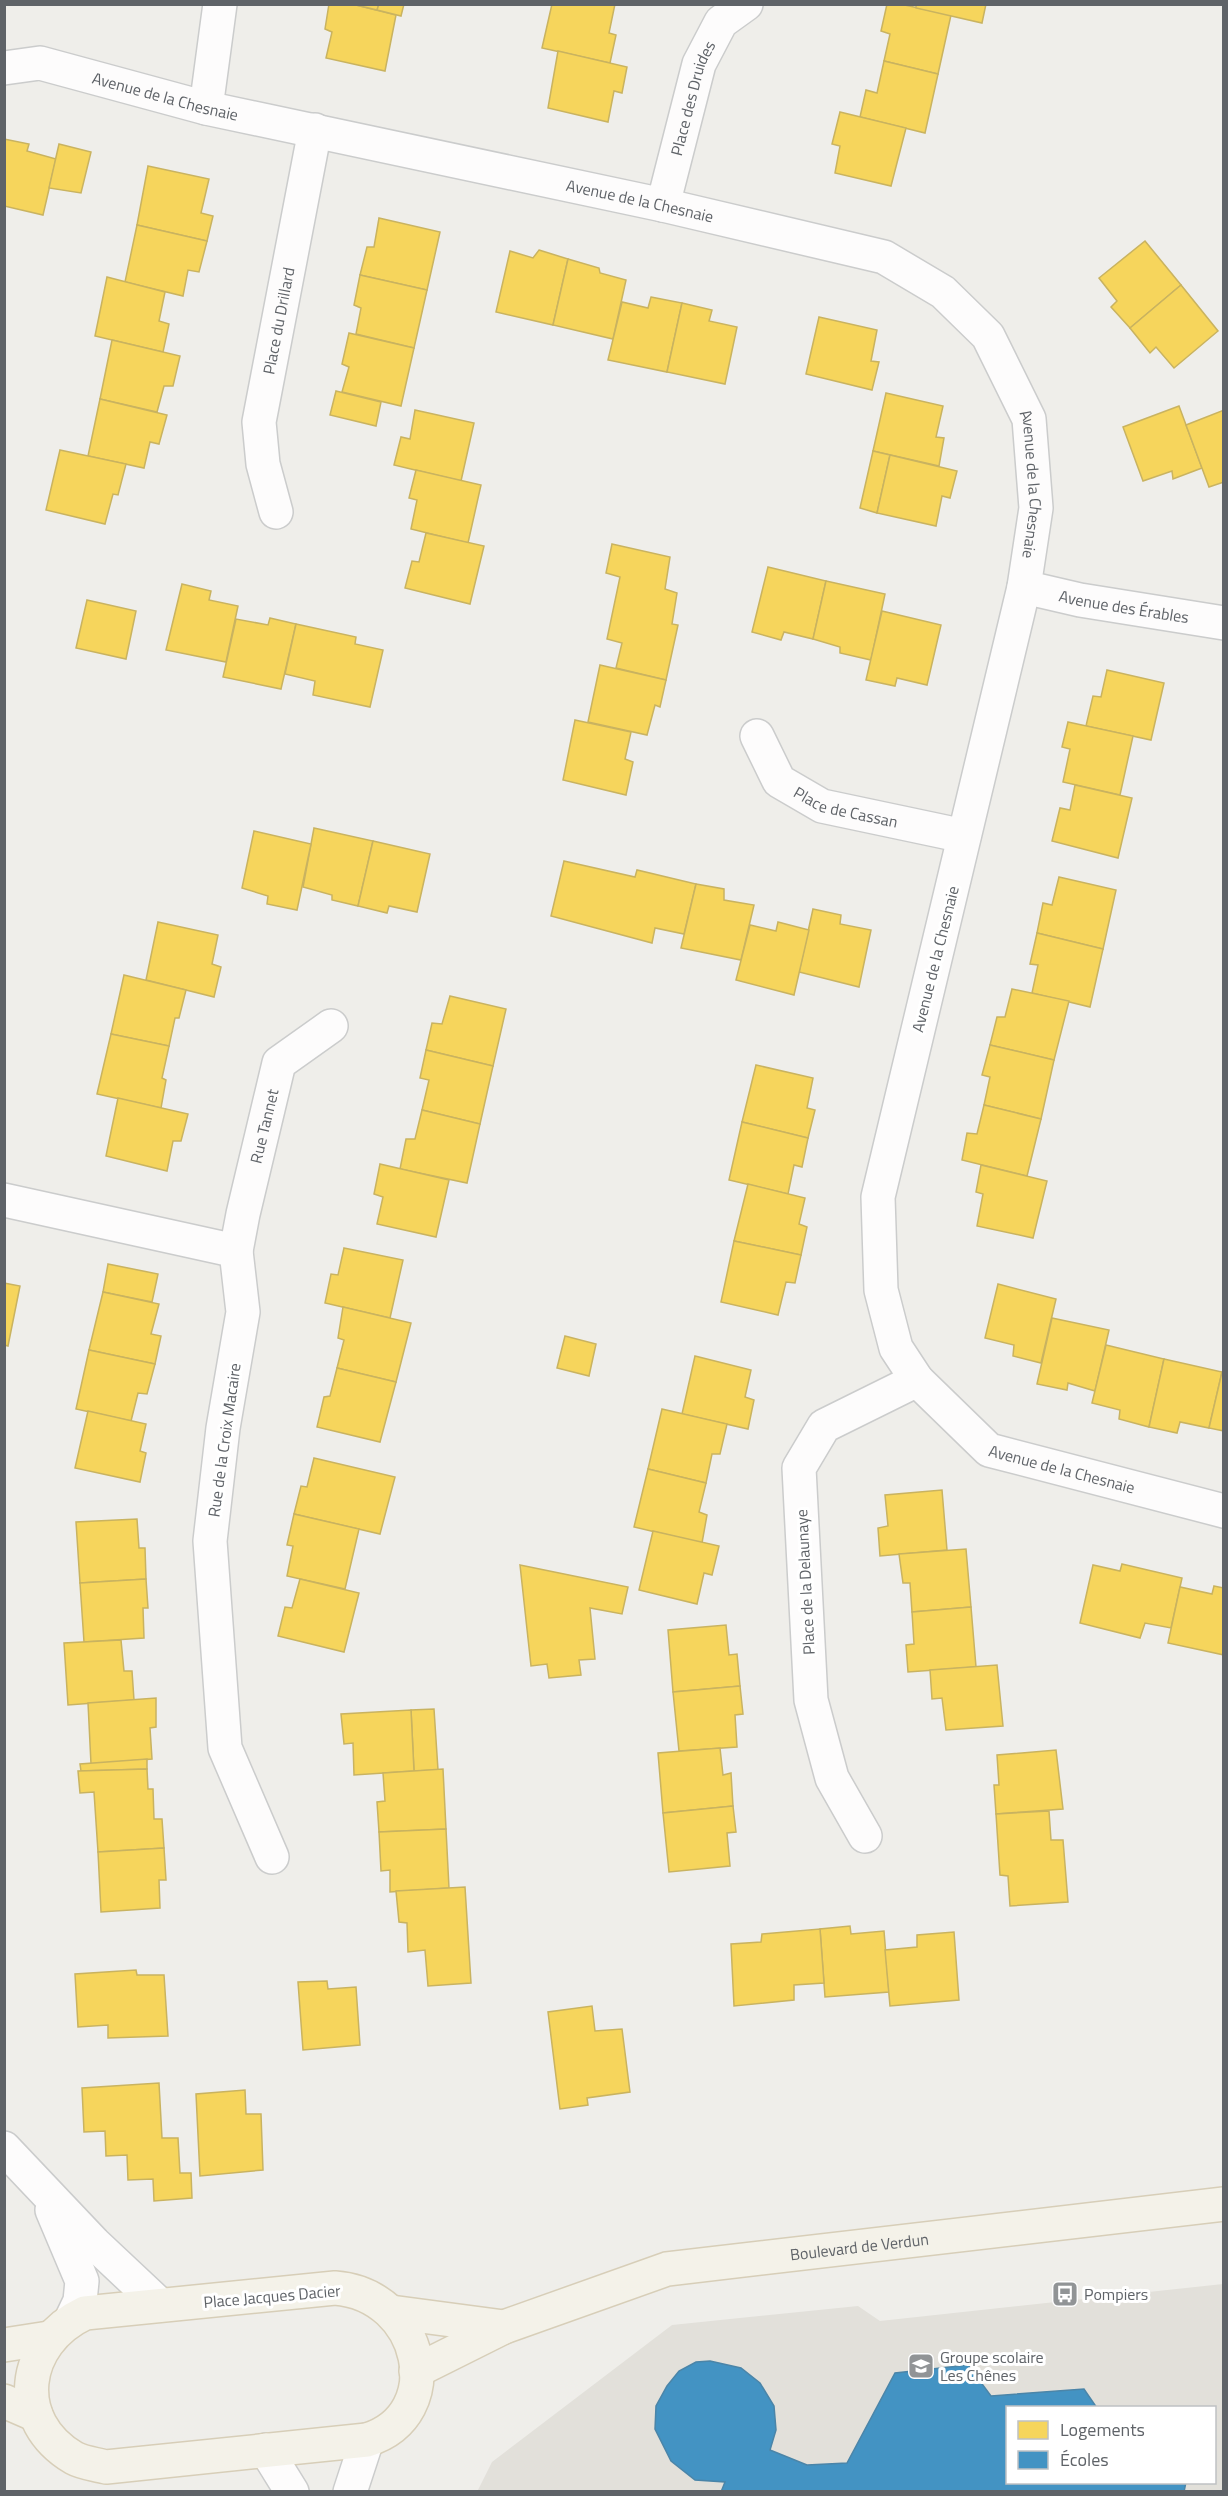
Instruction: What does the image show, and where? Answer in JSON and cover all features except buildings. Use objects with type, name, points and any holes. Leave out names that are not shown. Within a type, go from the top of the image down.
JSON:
[{"type":"main road","name":"Boulevard de Verdun","points":[[416,2371],[504,2327],[668,2269],[1224,2204]]},
{"type":"main road","name":"Place Jacques Dacier","points":[[335,2288],[372,2297],[392,2312],[410,2340],[416,2371],[414,2391],[404,2413],[388,2432],[367,2440],[106,2467],[82,2461],[61,2449],[42,2428],[36,2415],[32,2396],[32,2376],[38,2358],[60,2329],[84,2313],[335,2288]]},
{"type":"main road","name":"Boulevard de Verdun","points":[[392,2312],[504,2327]]},
{"type":"main road","points":[[4,2345],[60,2329]]},
{"type":"main road","points":[[4,2401],[36,2415]]},
{"type":"street","points":[[206,108],[220,4]]},
{"type":"street","name":"Place des Druides","points":[[663,205],[699,64],[721,22],[746,4]]},
{"type":"street","name":"Avenue de la Chesnaie","points":[[4,68],[40,63],[206,108],[663,205],[884,257],[943,292],[988,336],[1029,419],[1036,508],[1024,586],[878,1197],[881,1290],[896,1348],[917,1380],[989,1450],[1224,1511]]},
{"type":"street","name":"Place du Drillard","points":[[276,512],[263,464],[259,422],[315,130]]},
{"type":"street","name":"Avenue des Érables","points":[[1024,586],[1080,600],[1224,623]]},
{"type":"street","name":"Place de Cassan","points":[[757,736],[779,781],[822,806],[964,836]]},
{"type":"street","name":"Rue Tannet","points":[[236,1251],[279,1063],[331,1026]]},
{"type":"street","points":[[4,1200],[236,1251]]},
{"type":"street","name":"Rue de la Croix Macaire","points":[[236,1251],[243,1312],[223,1428],[210,1541],[225,1748],[272,1857]]},
{"type":"street","name":"Place de la Delaunaye","points":[[866,1836],[832,1778],[811,1700],[799,1468],[824,1426],[917,1380]]},
{"type":"street","points":[[4,2148],[42,2190],[160,2305]]},
{"type":"street","points":[[42,2190],[82,2281],[80,2301],[60,2329]]},
{"type":"street","points":[[350,2492],[367,2440]]},
{"type":"street","points":[[266,2450],[292,2492]]},
{"type":"shaded area","name":"Groupe scolaire Les Chênes","points":[[1223,2284],[1223,2491],[477,2492],[492,2462],[672,2325],[858,2306],[880,2321]]},
{"type":"place","name":"Pompiers","points":[[1065,2294]]},
{"type":"place","name":"Groupe scolaire Les Chênes","points":[[921,2366]]}]
